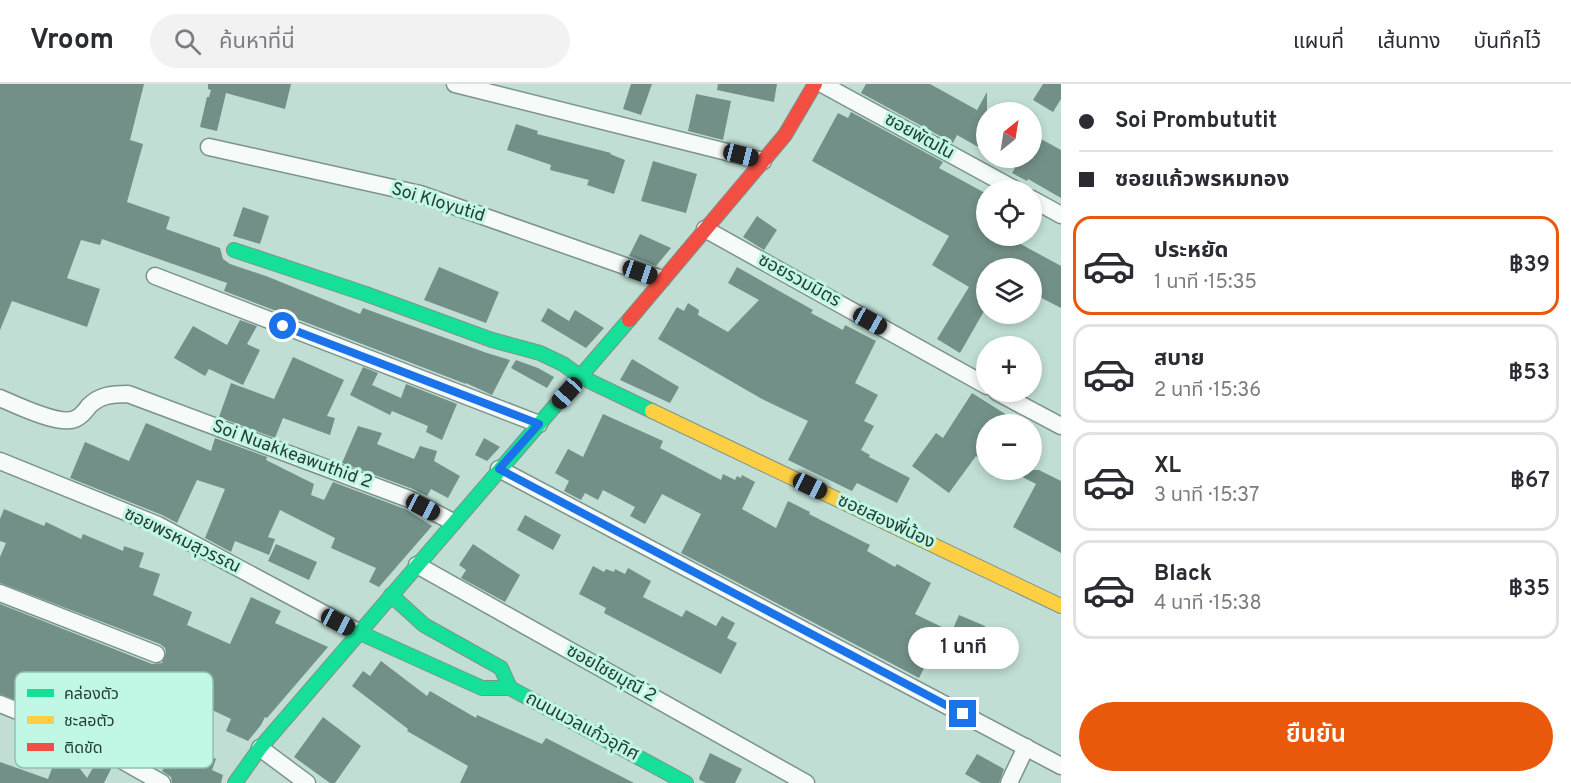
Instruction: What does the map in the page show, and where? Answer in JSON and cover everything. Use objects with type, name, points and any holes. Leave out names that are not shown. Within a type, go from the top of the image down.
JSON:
[{"type":"street","points":[[455,84],[763,161]]},
{"type":"street","points":[[235,783],[260,748],[453,522],[581,377],[785,135],[815,84]]},
{"type":"street","name":"ซอยพัฒโน","points":[[822,84],[998,180]]},
{"type":"street","name":"Soi Kloyutid","points":[[209,147],[420,194],[662,279]]},
{"type":"street","points":[[1042,205],[1061,215]]},
{"type":"street","name":"ซอยรวมมิตร","points":[[705,229],[976,375]]},
{"type":"street","name":"ซอยสองพี่น้อง","points":[[234,250],[568,365],[581,377],[1061,606]]},
{"type":"street","points":[[155,276],[539,424]]},
{"type":"street","name":"Soi Nuakkeawuthid 2","points":[[0,398],[59,420],[72,420],[82,414],[97,399],[113,394],[128,394],[409,499],[453,522]]},
{"type":"street","points":[[1016,402],[1061,426]]},
{"type":"street","name":"ซอยพรหมสุวรรณ","points":[[0,461],[158,525],[358,633]]},
{"type":"street","points":[[499,469],[1061,766]]},
{"type":"street","name":"ซอยไชยมุณี 2","points":[[417,565],[806,783]]},
{"type":"street","points":[[0,593],[156,654]]},
{"type":"street","name":"ถนนนวลแก้วอุทิศ","points":[[391,595],[424,625],[501,668],[510,688]]},
{"type":"street","name":"ถนนนวลแก้วอุทิศ","points":[[358,633],[482,688],[510,688],[658,776],[686,783]]},
{"type":"street","points":[[0,704],[15,710]]},
{"type":"street","points":[[1009,783],[1026,747]]},
{"type":"street","points":[[260,748],[307,783]]},
{"type":"street","points":[[135,768],[162,783]]},
{"type":"building","points":[[0,84],[144,84],[130,140],[143,144],[127,202],[170,217],[166,229],[220,248],[223,259],[230,264],[360,314],[363,308],[510,360],[492,395],[224,291],[227,283],[102,239],[100,245],[81,240],[67,278],[100,289],[87,327],[12,301],[0,330]]},
{"type":"building","points":[[208,84],[291,84],[285,109],[226,93],[217,131],[200,127],[207,97],[211,90],[208,89]]},
{"type":"building","points":[[631,84],[652,84],[641,115],[623,109]]},
{"type":"building","points":[[718,84],[777,84],[774,102],[717,90]]},
{"type":"building","points":[[866,84],[930,84],[976,109],[976,146],[957,135],[953,143],[861,93]]},
{"type":"building","points":[[1043,84],[1061,84],[1061,99],[1053,112],[1042,105],[1042,102],[1033,100]]},
{"type":"building","points":[[987,92],[987,102],[981,102]]},
{"type":"building","points":[[696,94],[731,101],[723,140],[688,131]]},
{"type":"building","points":[[851,112],[943,162],[939,168],[976,188],[976,246],[1024,246],[1061,266],[1061,308],[1042,298],[1042,258],[976,258],[977,324],[960,353],[937,339],[969,287],[932,265],[949,236],[812,161],[838,113],[848,118]]},
{"type":"building","points":[[516,124],[538,131],[537,134],[611,153],[625,160],[614,194],[587,185],[589,180],[550,170],[551,165],[507,150]]},
{"type":"building","points":[[1042,140],[1061,150],[1061,198],[1042,187],[1042,180],[1025,180],[1012,173],[1015,168],[1042,168]]},
{"type":"building","points":[[653,161],[697,174],[686,213],[641,201]]},
{"type":"building","points":[[243,207],[269,216],[260,244],[233,236]]},
{"type":"building","points":[[757,216],[777,230],[764,250],[743,237]]},
{"type":"building","points":[[640,234],[671,248],[656,266],[629,256]]},
{"type":"building","points":[[439,267],[499,292],[486,323],[424,300]]},
{"type":"building","points":[[737,267],[813,310],[811,313],[843,330],[845,325],[876,341],[855,383],[878,395],[864,421],[874,426],[861,450],[870,455],[869,457],[910,478],[897,503],[857,483],[852,491],[788,460],[808,421],[762,399],[658,339],[677,307],[684,311],[688,303],[699,310],[698,315],[728,332],[759,300],[728,283]]},
{"type":"building","points":[[548,308],[569,321],[575,310],[604,328],[586,348],[541,321]]},
{"type":"building","points":[[240,320],[257,326],[247,344],[260,350],[243,385],[209,369],[205,376],[174,358],[193,326],[227,345]]},
{"type":"building","points":[[293,357],[344,380],[327,416],[335,418],[330,435],[283,418],[275,438],[219,417],[231,383],[274,399]]},
{"type":"building","points":[[632,359],[679,387],[670,403],[620,380]]},
{"type":"building","points":[[516,360],[554,377],[547,388],[511,368]]},
{"type":"building","points":[[363,367],[378,373],[372,385],[401,398],[406,384],[457,404],[442,440],[426,432],[428,426],[392,411],[390,415],[350,395]]},
{"type":"building","points":[[972,393],[976,396],[976,402],[986,402],[1005,414],[976,414],[976,456],[949,493],[912,466],[936,433],[943,438]]},
{"type":"building","points":[[603,414],[663,441],[660,448],[721,480],[723,474],[735,480],[737,476],[741,478],[742,475],[755,482],[742,509],[776,528],[788,501],[870,545],[867,551],[931,583],[915,614],[944,628],[919,678],[681,553],[701,514],[662,494],[645,524],[630,516],[635,507],[603,490],[598,500],[585,493],[581,500],[564,491],[569,481],[555,473],[568,449],[583,457]]},
{"type":"building","points":[[146,423],[211,451],[215,438],[267,457],[266,460],[314,484],[311,495],[324,500],[333,482],[405,509],[432,526],[379,587],[369,582],[376,568],[331,548],[335,538],[280,510],[268,537],[275,539],[269,555],[235,541],[231,552],[205,538],[225,489],[197,480],[177,523],[70,478],[85,442],[129,461]]},
{"type":"building","points":[[358,426],[382,433],[377,444],[414,459],[420,446],[437,451],[434,461],[460,476],[448,498],[431,489],[427,496],[342,463]]},
{"type":"building","points":[[484,438],[500,447],[487,461],[475,455]]},
{"type":"building","points":[[1042,472],[1061,481],[1061,553],[1013,527],[1036,484],[1028,480],[1042,480]]},
{"type":"building","points":[[4,509],[44,526],[46,522],[81,539],[83,534],[123,551],[124,546],[144,553],[139,567],[160,574],[153,595],[192,612],[187,625],[230,644],[251,597],[281,611],[275,623],[328,647],[267,718],[265,717],[248,741],[226,731],[231,719],[213,710],[213,672],[15,672],[15,700],[0,694],[0,604],[152,664],[162,663],[166,653],[165,648],[160,644],[0,583],[0,557],[6,543],[0,541],[0,519]]},
{"type":"building","points":[[525,515],[561,535],[553,550],[517,530]]},
{"type":"building","points":[[276,544],[317,562],[309,580],[268,561]]},
{"type":"building","points":[[473,544],[520,575],[505,602],[461,578],[466,570],[459,565]]},
{"type":"building","points":[[593,566],[604,572],[606,569],[614,572],[615,569],[625,574],[628,568],[651,581],[643,597],[682,617],[686,610],[716,626],[722,616],[735,623],[727,638],[737,643],[721,674],[604,613],[606,608],[579,594]]},
{"type":"building","points":[[959,615],[985,626],[978,642],[952,631]]},
{"type":"building","points":[[381,661],[427,696],[430,691],[476,718],[477,715],[542,744],[546,738],[634,783],[460,783],[468,766],[407,731],[408,729],[352,686],[363,671],[370,676]]},
{"type":"building","points":[[323,717],[361,746],[335,783],[330,783],[294,757]]},
{"type":"building","points":[[710,753],[742,769],[735,783],[706,783],[700,780]]},
{"type":"building","points":[[977,754],[1004,769],[999,783],[981,783],[965,774]]},
{"type":"building","points":[[0,762],[48,779],[52,768],[80,768],[87,778],[93,768],[112,768],[104,783],[0,783]]},
{"type":"building","points":[[164,768],[213,768],[212,770],[223,775],[221,783],[172,783],[171,777],[162,771]]},
{"type":"traffic: fast","points":[[234,250],[366,294],[492,340],[540,353],[563,364],[581,377],[652,411]]},
{"type":"traffic: fast","points":[[235,783],[260,748],[629,320]]},
{"type":"traffic: fast","points":[[391,595],[424,625],[501,668],[510,688]]},
{"type":"traffic: fast","points":[[358,632],[482,688],[510,688],[686,783]]},
{"type":"traffic: slow","points":[[652,411],[1061,606]]},
{"type":"traffic: jam","points":[[629,320],[785,135],[815,84]]},
{"type":"route","points":[[283,326],[539,424],[499,469],[963,714]]}]
